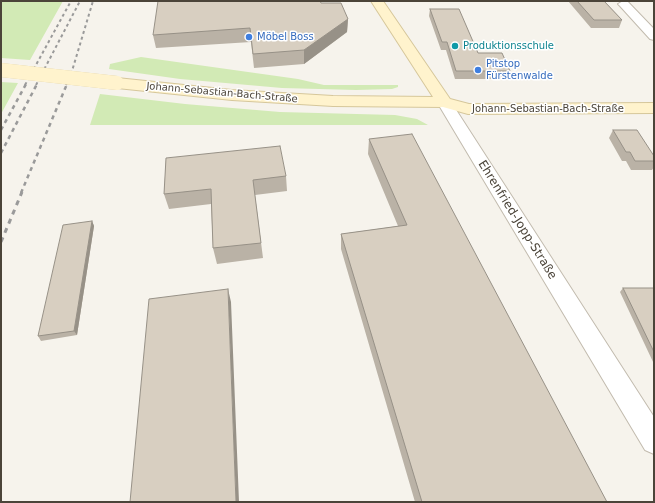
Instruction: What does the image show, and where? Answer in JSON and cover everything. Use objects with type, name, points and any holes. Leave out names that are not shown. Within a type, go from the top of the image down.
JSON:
[{"type":"street","name":"Ehrenfried-Jopp-Straße","points":[[377,1],[444,102],[654,441]]},
{"type":"street","points":[[624,4],[654,36]]},
{"type":"street","name":"Johann-Sebastian-Bach-Straße","points":[[1,70],[263,97],[333,101],[444,102],[468,109],[654,108]]},
{"type":"street","name":"Johann-Sebastian-Bach-Straße","points":[[444,102],[460,97],[654,98]]},
{"type":"green space","points":[[1,1],[63,1],[30,60],[1,58]]},
{"type":"green space","points":[[141,57],[298,79],[324,85],[398,85],[398,87],[392,89],[356,90],[282,88],[180,79],[109,69],[110,64]]},
{"type":"green space","points":[[1,82],[18,83],[1,114]]},
{"type":"green space","points":[[100,94],[185,104],[280,112],[395,115],[417,119],[428,125],[90,125]]},
{"type":"building","name":"Möbel Boss","points":[[158,1],[320,1],[321,3],[341,3],[348,19],[304,50],[253,54],[250,28],[153,35]]},
{"type":"building","points":[[577,1],[604,1],[622,20],[594,20]]},
{"type":"building","points":[[430,9],[459,9],[478,53],[502,53],[510,71],[456,71],[447,42],[442,42]]},
{"type":"building","points":[[613,130],[637,130],[654,156],[654,161],[635,161],[630,152],[626,152]]},
{"type":"building","points":[[412,134],[607,502],[422,502],[341,234],[407,225],[369,139]]},
{"type":"building","points":[[280,146],[286,176],[253,180],[261,243],[213,248],[211,189],[164,194],[166,158]]},
{"type":"building","points":[[92,221],[74,331],[38,336],[63,225]]},
{"type":"building","points":[[623,288],[654,288],[654,352]]},
{"type":"building","points":[[228,289],[236,502],[130,502],[149,299]]},
{"type":"railway","points":[[25,85],[71,1]]},
{"type":"railway","points":[[36,85],[80,1]]},
{"type":"railway","points":[[66,85],[72,71],[93,1]]},
{"type":"railway","points":[[1,130],[26,84]]},
{"type":"railway","points":[[1,153],[37,84]]},
{"type":"railway","points":[[21,193],[67,84]]},
{"type":"railway","points":[[1,242],[22,192]]},
{"type":"place","name":"Möbel Boss","points":[[249,37]]},
{"type":"place","name":"Produktionsschule","points":[[455,46]]},
{"type":"place","name":"Pitstop Fürstenwalde","points":[[478,70]]}]
